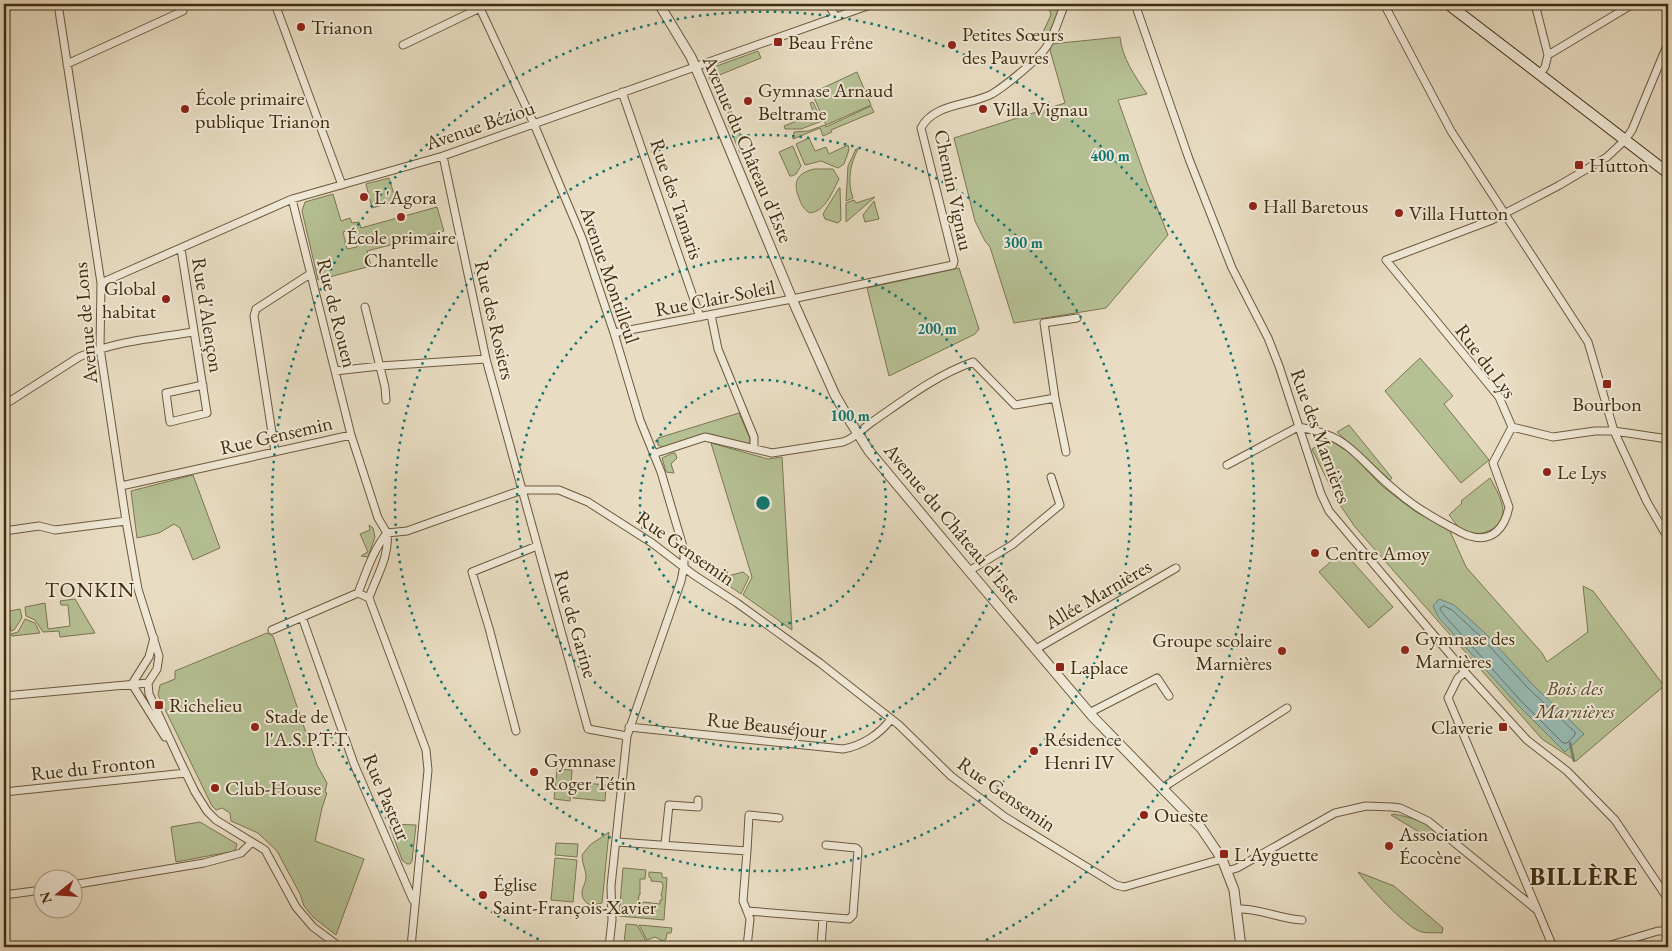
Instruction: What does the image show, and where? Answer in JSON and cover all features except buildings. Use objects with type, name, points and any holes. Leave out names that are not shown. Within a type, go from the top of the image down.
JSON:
[{"type":"main road","points":[[1448,4],[1668,173]]},
{"type":"street","name":"Avenue de Lons","points":[[58,4],[101,283],[100,348],[126,521],[138,589],[159,656],[157,669],[148,683]]},
{"type":"street","points":[[275,4],[342,185]]},
{"type":"street","name":"Avenue du Château d'Este","points":[[660,4],[695,66],[792,299],[835,395],[858,434],[869,451],[1089,713],[1201,828],[1222,859],[1234,890],[1241,947]]},
{"type":"street","points":[[828,4],[836,17]]},
{"type":"street","name":"Avenue Béziou","points":[[101,283],[292,200],[443,156],[873,4]]},
{"type":"street","name":"Chemin Vignau","points":[[792,299],[953,265],[954,261],[921,128],[934,113],[991,94],[1013,79],[1046,47],[1065,4]]},
{"type":"street","name":"Rue des Marnières","points":[[1136,4],[1189,159],[1232,268],[1268,338],[1321,494],[1329,511],[1465,672],[1527,740],[1567,771],[1615,820],[1668,898]]},
{"type":"street","points":[[1384,4],[1451,131],[1588,342],[1614,431],[1647,502],[1668,538]]},
{"type":"street","points":[[1535,4],[1548,56],[1545,67],[1540,74]]},
{"type":"street","points":[[1548,56],[1629,5]]},
{"type":"street","points":[[404,44],[479,6]]},
{"type":"street","name":"Avenue Montilleul","points":[[479,6],[534,124],[582,238],[684,550],[681,582],[627,736],[611,886],[612,920],[609,947]]},
{"type":"street","points":[[67,64],[183,11]]},
{"type":"street","points":[[1506,213],[1588,169],[1607,157],[1625,140],[1632,129],[1668,43]]},
{"type":"street","name":"Rue des Tamaris","points":[[622,92],[700,317]]},
{"type":"street","name":"Rue des Rosiers","points":[[443,156],[486,360],[522,490]]},
{"type":"street","name":"Rue de Rouen","points":[[292,200],[336,371],[350,435]]},
{"type":"street","name":"Rue du Lys","points":[[1506,213],[1386,260],[1498,397],[1512,427],[1552,437],[1594,431],[1614,431],[1668,439]]},
{"type":"street","name":"Rue d'Alençon","points":[[180,249],[203,385],[207,413],[170,422],[166,393],[203,385]]},
{"type":"street","points":[[276,452],[254,316],[256,309],[310,274]]},
{"type":"street","name":"Rue Clair-Soleil","points":[[614,333],[792,299]]},
{"type":"street","points":[[365,307],[380,366],[386,400]]},
{"type":"street","points":[[711,315],[718,349],[754,437],[754,449]]},
{"type":"street","points":[[1066,452],[1055,398],[1044,323],[1077,318]]},
{"type":"street","points":[[4,405],[79,357],[100,348],[194,332]]},
{"type":"street","points":[[336,371],[380,366],[486,360]]},
{"type":"street","points":[[652,454],[710,437],[772,453],[844,442],[852,439],[931,382],[952,369],[973,362],[1015,405],[1055,398]]},
{"type":"street","points":[[1227,465],[1298,427],[1319,431],[1346,446],[1412,504],[1430,516],[1477,538],[1498,532],[1503,527],[1508,514],[1509,507],[1493,463],[1512,427]]},
{"type":"street","name":"Rue Gensemin","points":[[121,486],[350,435],[378,518],[387,533],[407,531],[522,490],[559,490],[588,502],[652,543],[797,646],[891,719],[950,776],[1005,818],[1116,885],[1124,887],[1222,859]]},
{"type":"street","points":[[969,571],[1012,545],[1060,504],[1051,477]]},
{"type":"street","name":"Rue de Garine","points":[[522,490],[588,729],[627,736]]},
{"type":"street","points":[[4,531],[39,526],[55,530],[126,521]]},
{"type":"street","points":[[272,630],[358,593],[378,547],[387,533]]},
{"type":"street","points":[[387,533],[388,544],[385,556],[369,598],[426,750],[428,770],[411,947]]},
{"type":"street","points":[[516,731],[490,628],[472,572],[537,546]]},
{"type":"street","name":"Allée Marnières","points":[[1036,649],[1176,568]]},
{"type":"street","points":[[358,593],[369,598]]},
{"type":"street","name":"Rue Pasteur","points":[[302,617],[354,764],[414,903]]},
{"type":"street","points":[[132,684],[149,657],[154,638]]},
{"type":"street","points":[[1465,672],[1458,678],[1448,698],[1553,947]]},
{"type":"street","points":[[1089,713],[1157,678],[1169,696]]},
{"type":"street","points":[[4,696],[148,683],[149,694],[180,761],[207,811],[216,820],[264,850],[296,907],[313,927],[340,947]]},
{"type":"street","points":[[132,684],[180,761]]},
{"type":"street","points":[[1163,788],[1287,708]]},
{"type":"street","name":"Rue Beauséjour","points":[[629,727],[843,749],[867,740],[883,729],[891,719]]},
{"type":"street","name":"Rue du Fronton","points":[[4,792],[186,773]]},
{"type":"street","points":[[665,844],[669,805],[698,806],[698,800]]},
{"type":"street","points":[[1227,872],[1335,813],[1366,806],[1392,807],[1400,808],[1428,821],[1537,910]]},
{"type":"street","points":[[747,947],[750,919],[743,901],[749,815],[779,818]]},
{"type":"street","points":[[82,883],[204,863],[241,853],[252,842]]},
{"type":"street","points":[[617,842],[746,851]]},
{"type":"street","points":[[747,911],[847,920],[852,917],[858,853],[856,848],[826,844]]},
{"type":"street","points":[[4,895],[32,891]]},
{"type":"street","points":[[1237,909],[1255,909],[1290,919],[1302,920]]},
{"type":"street","points":[[821,947],[823,918]]},
{"type":"street","points":[[1604,947],[1658,931],[1668,931]]},
{"type":"green space","points":[[1048,4],[1062,4],[1049,34],[1043,32],[1051,15]]},
{"type":"green space","points":[[1120,37],[1126,60],[1147,94],[1118,100],[1168,235],[1106,308],[1014,323],[990,247],[975,221],[954,138],[1065,103],[1050,50],[1051,44]]},
{"type":"green space","points":[[758,51],[761,58],[717,76],[741,136],[738,138],[743,151],[740,153],[726,119],[729,114],[719,101],[709,78],[714,67]]},
{"type":"green space","points":[[857,72],[871,105],[826,125],[812,93]]},
{"type":"green space","points":[[813,102],[822,121],[801,129],[785,129],[784,126],[814,114],[810,103]]},
{"type":"green space","points":[[871,106],[874,112],[831,130],[832,132],[823,136],[820,128],[793,139],[794,132],[808,131],[825,125],[826,127]]},
{"type":"green space","points":[[809,138],[815,151],[826,147],[829,154],[848,145],[849,150],[844,164],[838,168],[821,161],[805,165],[796,144]]},
{"type":"green space","points":[[793,146],[801,166],[796,174],[790,176],[779,152]]},
{"type":"green space","points":[[856,149],[858,149],[851,167],[850,179],[853,198],[846,201],[848,166]]},
{"type":"green space","points":[[814,169],[833,169],[839,179],[824,205],[810,213],[804,209],[797,192],[796,182],[800,175]]},
{"type":"green space","points":[[389,178],[396,201],[372,208],[366,184]]},
{"type":"green space","points":[[839,188],[841,220],[838,223],[825,219],[823,214]]},
{"type":"green space","points":[[333,194],[341,221],[350,218],[352,223],[359,222],[361,228],[437,207],[444,231],[367,251],[371,266],[318,280],[302,211],[305,202]],"holes":[[[355,228],[357,236],[354,237],[357,247],[347,249],[343,232]]]},
{"type":"green space","points":[[875,197],[846,222],[846,203],[854,200],[856,203]]},
{"type":"green space","points":[[874,201],[879,219],[865,222],[863,215]]},
{"type":"green space","points":[[959,268],[979,329],[975,334],[889,376],[867,288]]},
{"type":"green space","points":[[1420,358],[1453,396],[1444,404],[1489,460],[1461,483],[1385,391]]},
{"type":"green space","points":[[739,413],[750,439],[748,444],[710,434],[663,447],[658,445],[658,438]]},
{"type":"green space","points":[[1349,425],[1392,478],[1390,480],[1337,432]]},
{"type":"green space","name":"Bois des Marnières","points":[[1328,439],[1350,453],[1382,486],[1416,512],[1449,529],[1466,567],[1542,653],[1547,662],[1588,632],[1583,586],[1593,591],[1664,686],[1576,761],[1542,739],[1355,527],[1338,502],[1312,449]]},
{"type":"green space","points":[[711,443],[768,459],[782,457],[792,630],[743,595],[752,577]]},
{"type":"green space","points":[[675,453],[677,458],[671,464],[674,473],[666,472],[662,458]]},
{"type":"green space","points":[[193,475],[220,548],[193,560],[180,528],[174,524],[159,533],[137,538],[131,491]]},
{"type":"green space","points":[[1490,478],[1498,493],[1503,510],[1500,522],[1484,533],[1477,534],[1465,531],[1449,515],[1462,503],[1461,501]]},
{"type":"green space","points":[[369,525],[373,528],[375,537],[368,557],[361,556],[368,552],[360,534],[370,530]]},
{"type":"green space","points":[[1343,551],[1393,607],[1369,628],[1319,572]]},
{"type":"green space","points":[[718,570],[727,571],[728,576],[743,572],[749,577],[741,594],[721,580]]},
{"type":"green space","points":[[75,599],[95,633],[60,637],[59,631],[43,632],[35,620],[26,616],[25,607],[45,603],[48,629],[70,626],[68,605],[61,605],[60,601]]},
{"type":"green space","points":[[20,609],[22,618],[14,630],[11,631],[4,612]]},
{"type":"green space","points":[[25,619],[35,623],[40,633],[12,636],[11,634],[18,632]]},
{"type":"green space","points":[[267,633],[273,636],[317,765],[327,783],[325,792],[327,793],[315,841],[364,859],[336,935],[313,917],[304,906],[300,894],[277,851],[258,833],[231,821],[230,813],[222,808],[216,810],[212,806],[158,695],[160,685],[175,679],[175,671]]},
{"type":"green space","points":[[557,769],[572,770],[570,801],[554,799]]},
{"type":"green space","points":[[575,782],[606,785],[605,801],[573,798]]},
{"type":"green space","points":[[1394,814],[1427,824],[1434,831],[1428,837],[1391,815]]},
{"type":"green space","points":[[200,822],[237,844],[235,851],[176,862],[171,827]]},
{"type":"green space","points":[[389,824],[416,825],[412,861],[410,864],[402,860]]},
{"type":"green space","points":[[609,832],[602,903],[588,904],[582,896],[586,875],[582,855],[590,845]]},
{"type":"green space","points":[[556,843],[578,844],[577,857],[555,855]]},
{"type":"green space","points":[[555,858],[577,860],[573,902],[551,900]]},
{"type":"green space","points":[[623,868],[646,870],[645,879],[640,879],[638,904],[643,902],[660,904],[660,900],[662,900],[662,882],[651,881],[649,872],[662,873],[662,877],[667,878],[664,920],[619,916]]},
{"type":"green space","points":[[1358,872],[1394,886],[1443,928],[1442,933],[1419,931],[1412,927],[1386,904]]},
{"type":"green space","points":[[626,924],[637,925],[646,941],[642,947],[626,947],[624,943]]},
{"type":"green space","points":[[639,925],[672,928],[671,933],[667,933],[666,939],[663,941],[655,937],[647,940]]},
{"type":"water","points":[[1439,599],[1454,605],[1485,633],[1533,685],[1584,734],[1565,752],[1516,703],[1439,618],[1433,606]]},
{"type":"waterway","points":[[1570,743],[1574,761]]},
{"type":"place","name":"Trianon","points":[[301,27]]},
{"type":"place","name":"Beau Frêne","points":[[778,42]]},
{"type":"place","name":"Petites Sœurs des Pauvres","points":[[952,45]]},
{"type":"place","name":"Gymnase Arnaud Beltrame","points":[[748,101]]},
{"type":"place","name":"École primaire publique Trianon","points":[[185,109]]},
{"type":"place","name":"Villa Vignau","points":[[983,109]]},
{"type":"place","name":"Hutton","points":[[1579,165]]},
{"type":"place","name":"L'Agora","points":[[364,197]]},
{"type":"place","name":"Hall Baretous","points":[[1253,206]]},
{"type":"place","name":"Villa Hutton","points":[[1399,213]]},
{"type":"place","name":"École primaire Chantelle","points":[[401,217]]},
{"type":"place","name":"Global habitat","points":[[166,299]]},
{"type":"place","name":"Bourbon","points":[[1607,384]]},
{"type":"place","name":"Le Lys","points":[[1547,472]]},
{"type":"place","name":"Centre Amoy","points":[[1315,553]]},
{"type":"place","name":"Gymnase des Marnières","points":[[1405,650]]},
{"type":"place","name":"Groupe scolaire Marnières","points":[[1282,651]]},
{"type":"place","name":"Laplace","points":[[1060,667]]},
{"type":"place","name":"Richelieu","points":[[159,705]]},
{"type":"place","name":"Stade de l'A.S.P.T.T.","points":[[255,727]]},
{"type":"place","name":"Claverie","points":[[1503,727]]},
{"type":"place","name":"Résidence Henri IV","points":[[1034,751]]},
{"type":"place","name":"Gymnase Roger Tétin","points":[[534,772]]},
{"type":"place","name":"Club-House","points":[[215,788]]},
{"type":"place","name":"Oueste","points":[[1144,815]]},
{"type":"place","name":"Association Écocène","points":[[1389,846]]},
{"type":"place","name":"L'Ayguette","points":[[1224,854]]},
{"type":"place","name":"Église Saint-François-Xavier","points":[[483,895]]},
{"type":"district","name":"TONKIN","points":[[90,589]]},
{"type":"district","name":"BILLÈRE","points":[[1584,876]]}]
